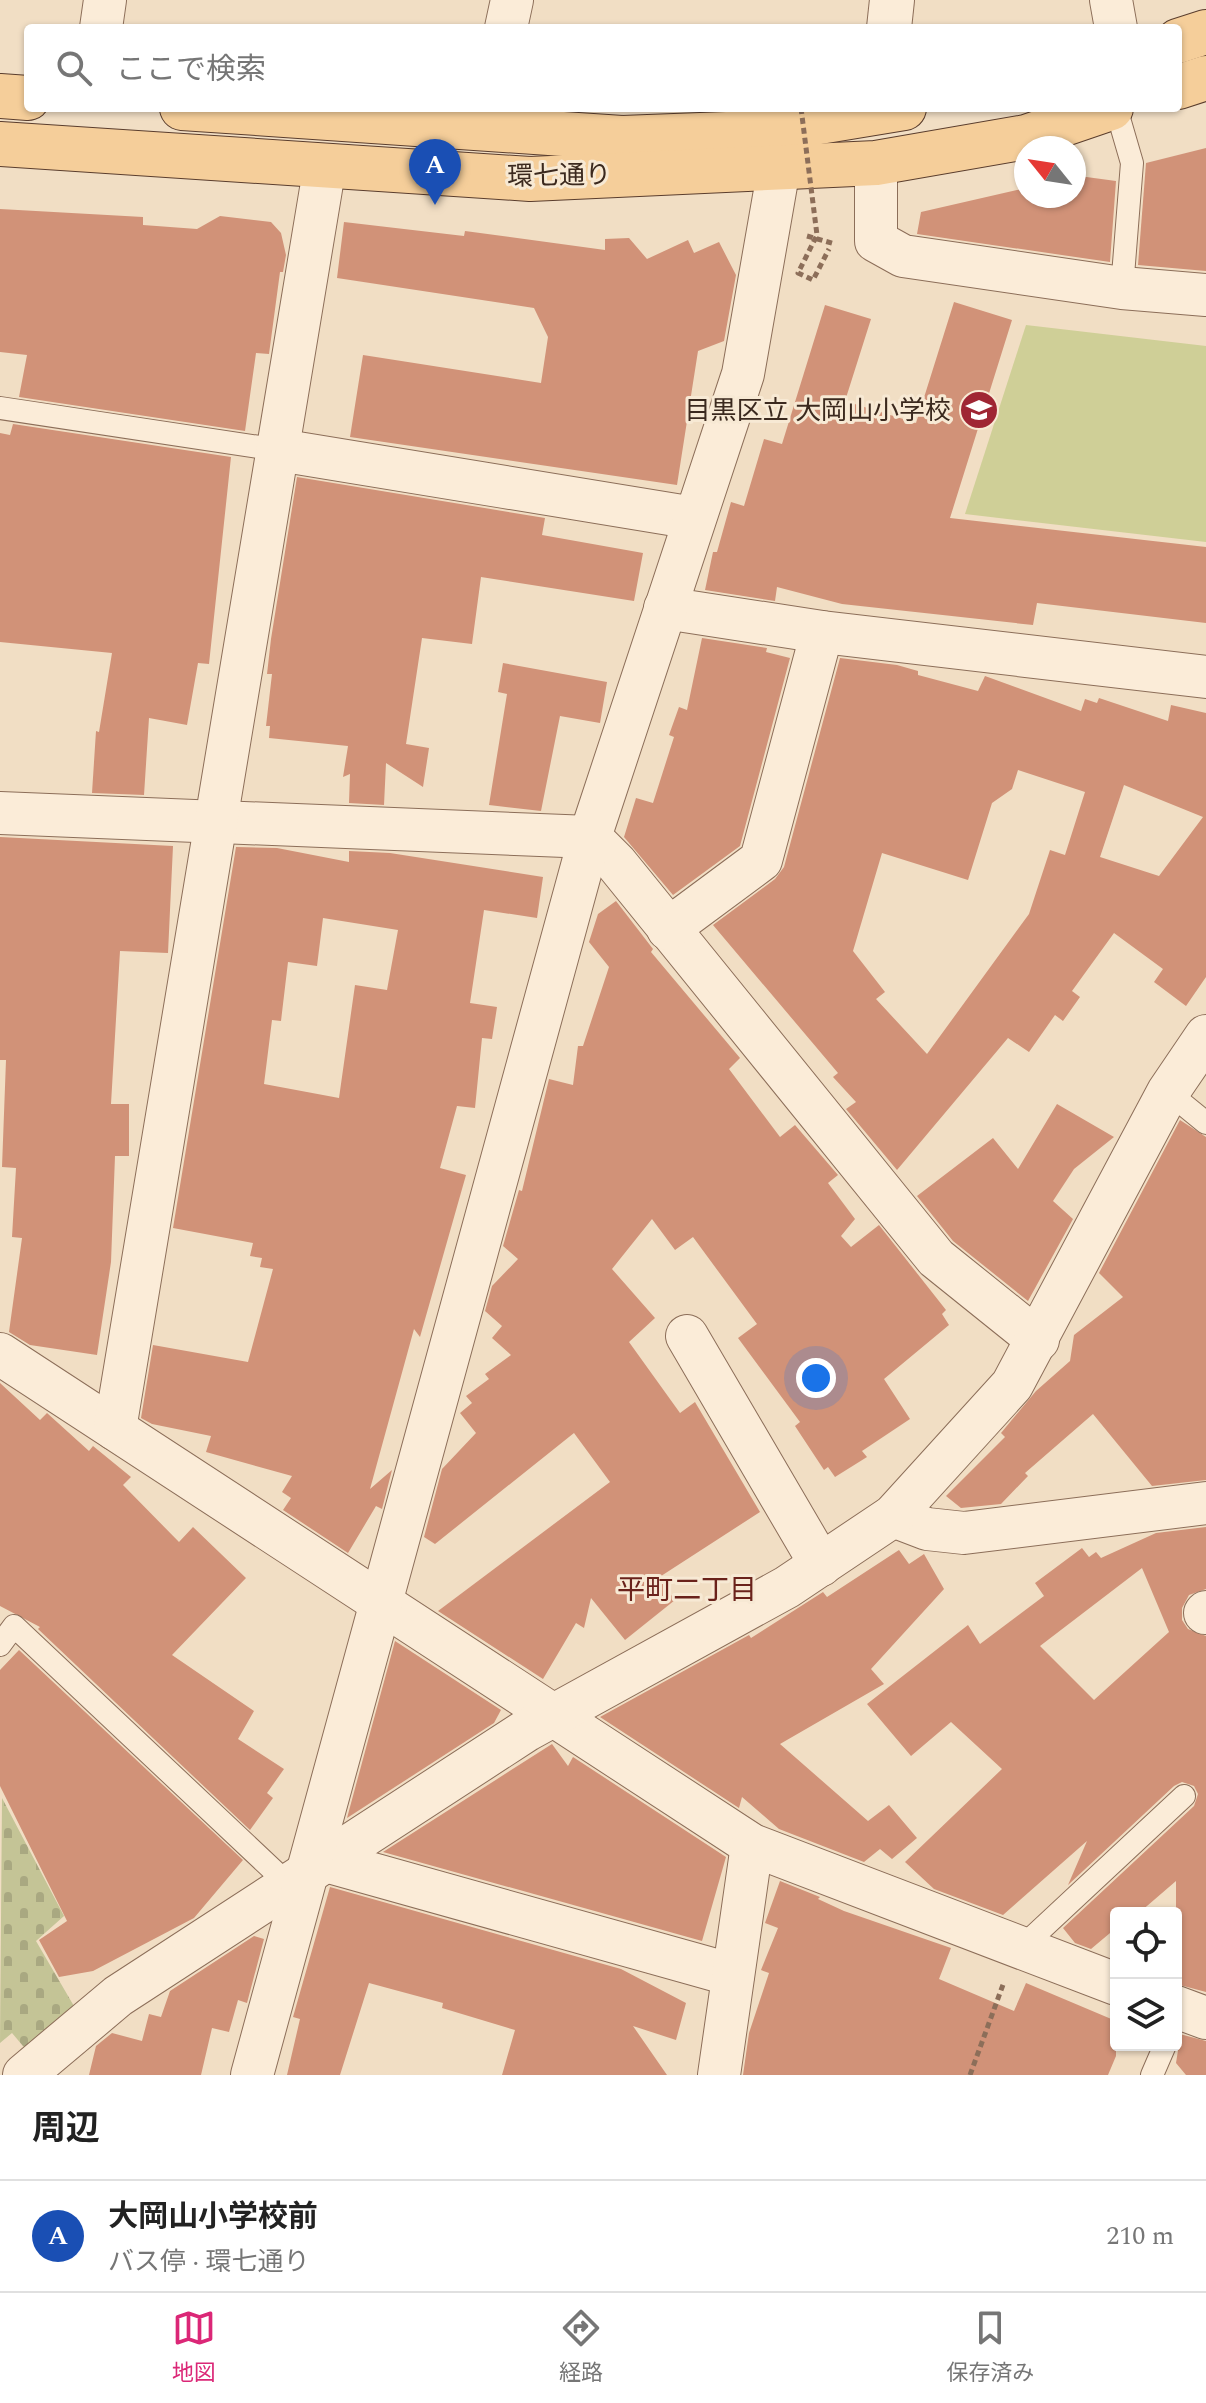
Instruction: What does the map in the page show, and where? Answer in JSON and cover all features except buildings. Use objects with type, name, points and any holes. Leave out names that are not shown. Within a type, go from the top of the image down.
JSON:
[{"type":"main road","points":[[1182,40],[1206,32]]},
{"type":"main road","points":[[1182,86],[1206,78]]},
{"type":"main road","points":[[0,96],[24,98]]},
{"type":"main road","name":"環七通り","points":[[292,112],[485,119],[622,138],[753,133],[871,112]]},
{"type":"main road","name":"環七通り","points":[[0,144],[530,179],[876,163],[1026,137],[1102,112]]},
{"type":"street","points":[[102,24],[105,0]]},
{"type":"street","points":[[507,24],[512,0]]},
{"type":"street","points":[[889,24],[892,0]]},
{"type":"street","points":[[1111,0],[1115,24]]},
{"type":"street","points":[[887,112],[876,163],[876,241],[903,256],[1122,288],[1206,295]]},
{"type":"street","points":[[115,1429],[325,165]]},
{"type":"street","points":[[252,2075],[590,837],[743,374],[779,168]]},
{"type":"street","points":[[279,450],[694,518]]},
{"type":"street","points":[[665,608],[822,632],[1206,677]]},
{"type":"street","points":[[668,929],[761,860],[822,632]]},
{"type":"street","points":[[0,813],[214,819],[590,837],[616,863],[936,1258],[1038,1340]]},
{"type":"street","points":[[24,2075],[118,1996],[550,1715],[821,1565],[893,1516],[1012,1385],[1168,1092],[1206,1036]]},
{"type":"street","points":[[687,1336],[821,1565]]},
{"type":"street","points":[[0,1354],[752,1845],[1110,1982]]},
{"type":"street","points":[[893,1516],[927,1529],[964,1533],[1206,1503]]},
{"type":"street","points":[[719,2075],[752,1845]]},
{"type":"street","points":[[307,1874],[408,1881],[733,1975]]},
{"type":"lane","points":[[1115,112],[1132,163],[1122,288]]},
{"type":"lane","points":[[0,408],[279,450]]},
{"type":"lane","points":[[1168,1092],[1206,1123]]},
{"type":"lane","points":[[0,1645],[14,1626],[307,1874]]},
{"type":"lane","points":[[1021,1948],[1184,1796]]},
{"type":"lane","points":[[1152,2075],[1164,2051]]},
{"type":"path","points":[[802,112],[817,235],[798,273],[813,280],[829,247]]},
{"type":"path","points":[[970,2075],[994,2005],[1021,1948]]},
{"type":"green space","points":[[1026,325],[1206,346],[1206,542],[965,514]]},
{"type":"green space","points":[[2,1798],[64,1916],[36,1941],[78,2013],[28,2052],[12,2033],[0,2043]]},
{"type":"place","name":"大岡山小学校前","points":[[435,205]]},
{"type":"place","name":"目黒区立 大岡山小学校","points":[[979,410]]},
{"type":"district","name":"平町二丁目","points":[[687,1589]]}]
